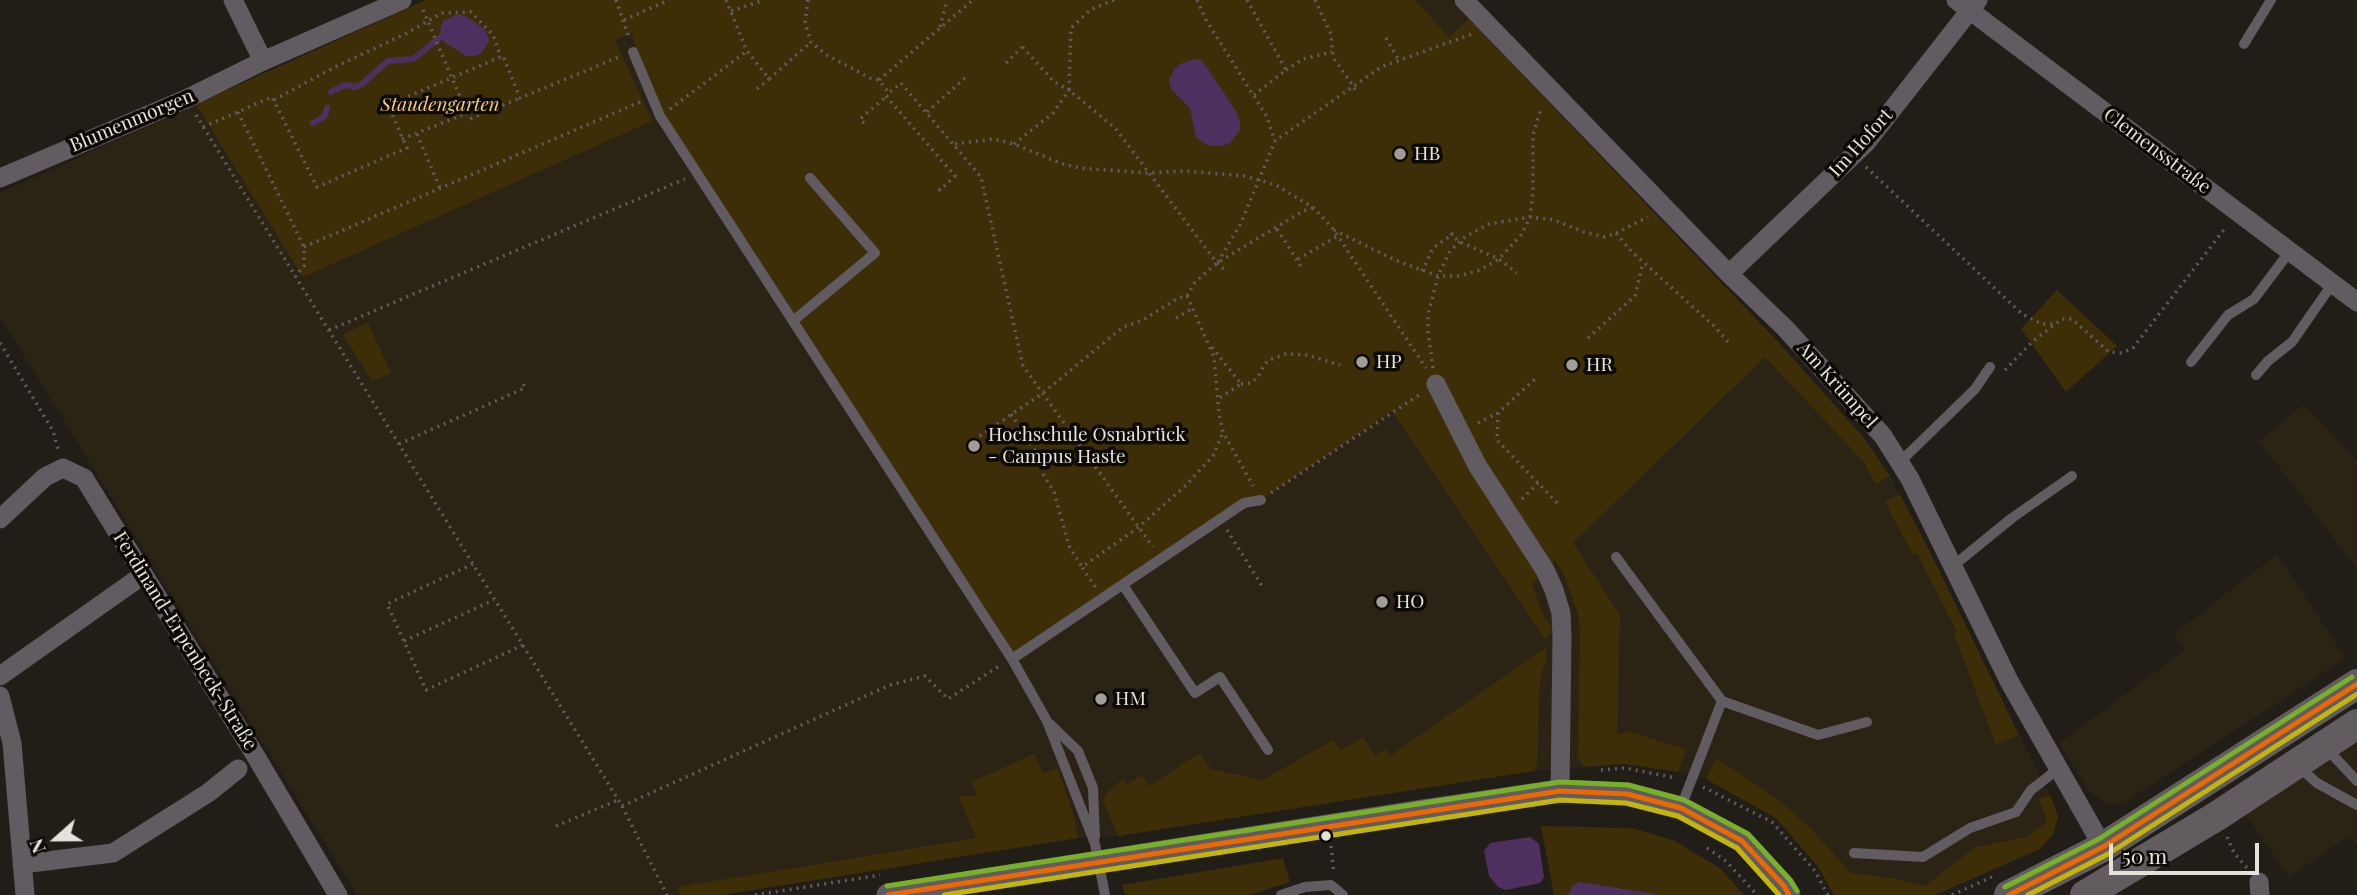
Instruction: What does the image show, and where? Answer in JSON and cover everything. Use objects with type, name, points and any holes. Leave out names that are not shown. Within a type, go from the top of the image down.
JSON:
[{"type":"main road","points":[[2009,895],[2103,847],[2357,684]]},
{"type":"main road","points":[[2085,895],[2217,816],[2357,724]]},
{"type":"street","points":[[233,0],[263,61]]},
{"type":"street","name":"Blumenmorgen","points":[[0,178],[186,99],[263,61],[402,0]]},
{"type":"street","name":"Am Krümpel","points":[[1464,0],[1785,328],[1883,436],[1900,462],[2009,681],[2103,847]]},
{"type":"street","points":[[1484,21],[1487,5],[1492,0]]},
{"type":"street","name":"Im Hofort","points":[[1730,274],[1866,143],[1968,4]]},
{"type":"street","name":"Clemensstraße","points":[[1968,4],[2357,302]]},
{"type":"street","points":[[1436,384],[1493,491],[1545,570],[1561,613],[1560,791]]},
{"type":"street","points":[[0,519],[45,477],[63,468]]},
{"type":"street","name":"Ferdinand-Erpenbeck-Straße","points":[[63,468],[84,478],[256,755],[338,895]]},
{"type":"street","points":[[0,676],[143,575]]},
{"type":"street","points":[[0,696],[12,743],[25,895]]},
{"type":"street","points":[[22,864],[113,853],[208,793],[237,769]]},
{"type":"street","points":[[888,895],[1097,852],[1560,791],[1627,794],[1681,808],[1742,841],[1784,886],[1789,895]]},
{"type":"lane","points":[[2244,44],[2271,0]]},
{"type":"lane","points":[[632,52],[660,117],[1012,659],[1048,721],[1097,852]]},
{"type":"lane","points":[[793,321],[875,253],[810,178]]},
{"type":"lane","points":[[2191,362],[2228,315],[2254,299],[2290,251]]},
{"type":"lane","points":[[2256,375],[2268,361],[2292,342],[2333,284]]},
{"type":"lane","points":[[1900,462],[1975,389],[1990,367]]},
{"type":"lane","points":[[1953,566],[2012,518],[2073,476]]},
{"type":"lane","points":[[1012,659],[1244,503],[1261,500]]},
{"type":"lane","points":[[1616,556],[1722,701],[1818,735],[1867,722]]},
{"type":"lane","points":[[1123,584],[1195,693],[1220,677],[1268,750]]},
{"type":"lane","points":[[1681,808],[1722,701]]},
{"type":"lane","points":[[1048,721],[1078,751],[1093,788],[1097,852],[1105,895]]},
{"type":"lane","points":[[2324,746],[2357,781]]},
{"type":"lane","points":[[2296,764],[2316,783],[2357,805]]},
{"type":"lane","points":[[1854,853],[1923,857],[1970,828],[2016,811],[2031,790],[2058,769]]},
{"type":"lane","points":[[1281,895],[1305,887],[1331,885],[1343,895]]},
{"type":"path","points":[[423,10],[470,119],[632,52],[616,0]]},
{"type":"path","points":[[624,20],[669,0]]},
{"type":"path","points":[[726,0],[747,51],[769,79]]},
{"type":"path","points":[[731,11],[764,0]]},
{"type":"path","points":[[808,0],[805,23],[811,42],[825,54],[870,78],[879,80],[888,95],[956,176],[940,190],[938,188]]},
{"type":"path","points":[[939,29],[947,0]]},
{"type":"path","points":[[879,80],[973,0]]},
{"type":"path","points":[[1014,144],[1053,113],[1069,90],[1071,28],[1090,10],[1114,0]]},
{"type":"path","points":[[1197,0],[1206,20],[1267,117],[1275,141]]},
{"type":"path","points":[[1247,0],[1286,71]]},
{"type":"path","points":[[1315,0],[1331,34],[1332,52],[1337,64],[1357,92]]},
{"type":"path","points":[[274,100],[442,13],[471,12],[493,35],[520,98]]},
{"type":"path","points":[[1217,263],[1241,223],[1275,141],[1381,67],[1467,37],[1475,33],[1484,21]]},
{"type":"path","points":[[1386,38],[1399,61]]},
{"type":"path","points":[[757,89],[811,42]]},
{"type":"path","points":[[1006,63],[1022,46],[1054,82],[1069,90],[1115,128],[1147,173],[1226,271]]},
{"type":"path","points":[[660,117],[747,51]]},
{"type":"path","points":[[1254,95],[1306,58],[1332,52]]},
{"type":"path","points":[[1303,53],[1306,58]]},
{"type":"path","points":[[204,127],[272,97],[317,187],[407,148],[388,105],[501,57]]},
{"type":"path","points":[[927,112],[965,78]]},
{"type":"path","points":[[863,123],[860,119],[901,83],[981,177],[1023,366],[1162,560]]},
{"type":"path","points":[[1333,229],[1438,276],[1459,276],[1480,270],[1499,259],[1522,234],[1530,216],[1536,116],[1552,92]]},
{"type":"path","points":[[304,247],[652,97]]},
{"type":"path","points":[[186,99],[622,806],[667,895]]},
{"type":"path","points":[[238,112],[304,247],[304,266],[295,276]]},
{"type":"path","points":[[402,139],[467,113]]},
{"type":"path","points":[[417,134],[440,188]]},
{"type":"path","points":[[955,144],[994,139],[1079,168],[1147,173],[1186,171],[1261,180],[1276,185],[1314,208],[1333,229],[1436,384]]},
{"type":"path","points":[[1854,155],[2022,314],[2042,324],[2055,324],[2062,319],[2071,319],[2109,352],[2121,353],[2133,348],[2238,211]]},
{"type":"path","points":[[329,330],[697,174]]},
{"type":"path","points":[[974,440],[1043,393],[1123,327],[1143,320],[1178,298],[1187,296],[1195,282],[1217,263],[1303,211],[1314,208]]},
{"type":"path","points":[[1436,384],[1428,331],[1432,296],[1444,261],[1458,242],[1489,224],[1530,216],[1554,220],[1584,232],[1605,236],[1666,209]]},
{"type":"path","points":[[1277,229],[1302,268]]},
{"type":"path","points":[[1616,233],[1729,343]]},
{"type":"path","points":[[1422,271],[1433,248],[1452,234],[1458,242],[1499,259],[1517,272]]},
{"type":"path","points":[[1298,259],[1338,236]]},
{"type":"path","points":[[1588,338],[1635,296],[1643,262]]},
{"type":"path","points":[[1187,296],[1214,357],[1223,432],[1261,500],[1436,384]]},
{"type":"path","points":[[1176,318],[1193,308]]},
{"type":"path","points":[[0,344],[53,431],[63,468]]},
{"type":"path","points":[[1210,345],[1241,384]]},
{"type":"path","points":[[1218,399],[1241,384],[1251,383],[1269,360],[1286,354],[1307,355],[1340,365]]},
{"type":"path","points":[[1460,432],[1498,413],[1537,377]]},
{"type":"path","points":[[399,444],[525,388],[522,381]]},
{"type":"path","points":[[1498,413],[1497,440],[1558,504]]},
{"type":"path","points":[[1011,414],[1044,464],[1043,474],[1054,492],[1069,547],[1103,598]]},
{"type":"path","points":[[1082,567],[1139,527],[1202,470],[1213,456],[1223,432]]},
{"type":"path","points":[[1220,520],[1262,586]]},
{"type":"path","points":[[473,564],[387,604],[426,690],[523,645]]},
{"type":"path","points":[[404,641],[495,599]]},
{"type":"path","points":[[622,806],[890,685],[925,676],[948,699],[1012,659]]},
{"type":"path","points":[[556,826],[618,800]]},
{"type":"path","points":[[2217,816],[2234,853],[2259,888]]},
{"type":"path","points":[[1331,885],[1334,874],[1330,844],[1343,842]]},
{"type":"path","points":[[1704,847],[1726,861],[1757,895]]},
{"type":"shaded area","name":"Hochschule Osnabrück - Campus Haste","points":[[426,0],[1451,0],[1779,343],[1864,438],[1890,476],[1937,566],[2050,795],[2058,817],[2053,834],[2040,849],[1935,895],[1834,895],[1819,868],[1776,818],[1706,779],[1625,764],[1534,771],[1118,836],[1078,838],[722,895],[357,895],[0,317],[0,193]]},
{"type":"shaded area","points":[[458,14],[466,16],[484,29],[489,41],[481,54],[466,56],[444,42],[440,29],[443,21]]},
{"type":"shaded area","points":[[1195,59],[1206,66],[1236,111],[1240,122],[1240,130],[1230,143],[1222,146],[1207,145],[1196,137],[1190,108],[1171,89],[1169,80],[1174,70],[1180,64]]},
{"type":"shaded area","points":[[2304,404],[2357,461],[2357,569],[2259,441]]},
{"type":"shaded area","points":[[2277,554],[2346,658],[2124,803],[2105,803],[2089,791],[2059,743],[2185,650],[2174,634]]},
{"type":"shaded area","points":[[2357,736],[2357,846],[2349,836],[2289,877],[2243,811]]},
{"type":"shaded area","points":[[1530,837],[1539,844],[1544,877],[1540,883],[1506,890],[1498,887],[1489,876],[1484,851],[1490,843]]},
{"type":"shaded area","points":[[1579,882],[1662,895],[1568,895],[1572,887]]},
{"type":"green space","name":"Staudengarten","points":[[426,0],[1415,0],[1449,37],[1469,19],[1779,343],[1864,438],[1890,476],[1876,484],[1863,461],[1765,357],[1573,543],[1620,615],[1617,734],[1630,732],[1686,749],[1678,772],[1625,764],[1585,767],[1581,763],[1578,754],[1580,633],[1578,613],[1563,572],[1555,560],[1532,584],[1545,620],[1551,624],[1552,632],[1545,639],[1392,411],[1261,500],[1244,503],[1014,656],[666,120],[636,50],[632,33],[615,40],[652,121],[303,277],[196,104]]},
{"type":"green space","points":[[2057,290],[2117,346],[2066,392],[2021,329]]},
{"type":"green space","points":[[368,323],[391,373],[372,381],[343,334]]},
{"type":"green space","points":[[1900,494],[2019,735],[1996,744],[1954,634],[1957,632],[1917,553],[1913,555],[1885,502]]},
{"type":"green space","points":[[1545,648],[1547,657],[1540,678],[1537,764],[1534,771],[1118,836],[1103,801],[1106,793],[1123,779],[1127,784],[1142,775],[1149,786],[1200,753],[1210,769],[1263,780],[1333,740],[1341,750],[1363,737],[1375,756],[1386,749],[1390,756]]},
{"type":"green space","points":[[1034,754],[1043,773],[1058,768],[1078,838],[722,895],[680,895],[677,887],[976,838],[959,797],[977,795],[972,782]]},
{"type":"green space","points":[[1716,758],[1779,800],[1811,829],[1851,873],[1898,879],[1925,886],[1976,847],[2028,837],[2047,821],[2039,799],[2050,795],[2058,817],[2053,834],[2040,849],[1935,895],[1834,895],[1819,868],[1776,818],[1706,779]]},
{"type":"green space","points":[[1541,826],[1632,828],[1675,841],[1721,869],[1744,895],[1554,895]]},
{"type":"green space","points":[[1283,858],[1290,882],[1250,895],[1125,895],[1122,885]]},
{"type":"waterway","points":[[331,92],[345,85],[355,87],[362,84],[388,61],[413,59],[442,36]]},
{"type":"waterway","points":[[313,123],[325,116],[327,108]]},
{"type":"transit line","points":[[2005,887],[2099,839],[2352,677]]},
{"type":"transit line","points":[[2009,895],[2103,847],[2357,684]]},
{"type":"transit line","points":[[2028,895],[2108,854],[2357,694]]},
{"type":"transit line","points":[[887,886],[1560,782],[1628,785],[1684,800],[1748,834],[1797,891]]},
{"type":"transit line","points":[[888,895],[1560,791],[1627,794],[1681,808],[1742,841],[1784,886],[1789,895]]},
{"type":"transit line","points":[[944,895],[1560,800],[1626,803],[1678,816],[1737,848],[1779,895]]},
{"type":"place","name":"HB","points":[[1400,154]]},
{"type":"place","name":"HP","points":[[1362,362]]},
{"type":"place","name":"HR","points":[[1572,365]]},
{"type":"place","name":"Hochschule Osnabrück - Campus Haste","points":[[974,446]]},
{"type":"place","name":"HO","points":[[1382,602]]},
{"type":"place","name":"HM","points":[[1101,699]]}]
